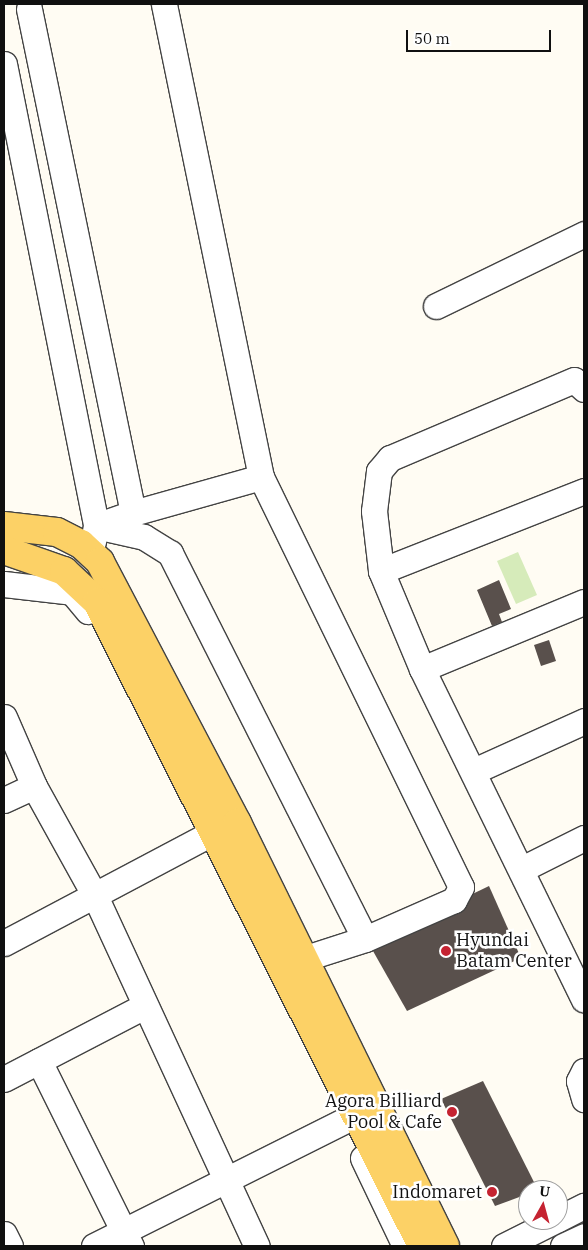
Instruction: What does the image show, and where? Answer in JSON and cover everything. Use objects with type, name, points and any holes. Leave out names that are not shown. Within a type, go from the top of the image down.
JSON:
[{"type":"main road","points":[[4,526],[93,538],[110,580],[303,959],[445,1246]]},
{"type":"main road","points":[[4,550],[48,563],[88,590],[209,835],[422,1246]]},
{"type":"street","points":[[164,4],[261,477],[460,880],[461,892],[454,900],[365,939],[303,959]]},
{"type":"street","points":[[29,9],[133,513]]},
{"type":"street","points":[[4,64],[93,538]]},
{"type":"street","points":[[436,306],[584,234]]},
{"type":"street","points":[[584,389],[574,380],[390,458],[379,471],[374,511],[381,571],[422,669],[474,770],[522,870],[575,955],[584,999]]},
{"type":"street","points":[[93,538],[133,513],[261,477]]},
{"type":"street","points":[[381,571],[584,491]]},
{"type":"street","points":[[93,538],[144,537],[170,554],[365,939]]},
{"type":"street","points":[[4,584],[64,590],[83,602],[209,835],[405,1246]]},
{"type":"street","points":[[422,669],[584,602]]},
{"type":"street","points":[[4,717],[34,786],[96,898],[144,1006],[257,1246]]},
{"type":"street","points":[[474,770],[584,721]]},
{"type":"street","points":[[4,800],[34,786]]},
{"type":"street","points":[[4,943],[96,898],[209,835]]},
{"type":"street","points":[[522,870],[584,838]]},
{"type":"street","points":[[4,1079],[144,1006]]},
{"type":"street","points":[[39,1061],[127,1239]]},
{"type":"street","points":[[584,1071],[578,1081],[584,1098]]},
{"type":"street","points":[[94,1246],[127,1239],[225,1180],[346,1120]]},
{"type":"street","points":[[568,1214],[584,1206]]},
{"type":"street","points":[[504,1246],[537,1230]]},
{"type":"street","points":[[4,1234],[10,1246]]},
{"type":"street","points":[[563,1246],[584,1236]]},
{"type":"green space","points":[[518,552],[537,595],[516,604],[497,561]]},
{"type":"building","points":[[499,580],[511,609],[499,614],[502,622],[492,626],[477,590]]},
{"type":"building","points":[[549,640],[556,661],[541,666],[534,645]]},
{"type":"building","name":"Hyundai Batam Center","points":[[489,886],[521,958],[407,1011],[369,944]]},
{"type":"building","points":[[483,1081],[533,1180],[518,1180],[518,1197],[495,1206],[441,1099]]},
{"type":"place","name":"Hyundai Batam Center","points":[[446,951]]},
{"type":"place","name":"Agora Billiard Pool & Cafe","points":[[452,1112]]},
{"type":"place","name":"Indomaret","points":[[492,1192]]}]
